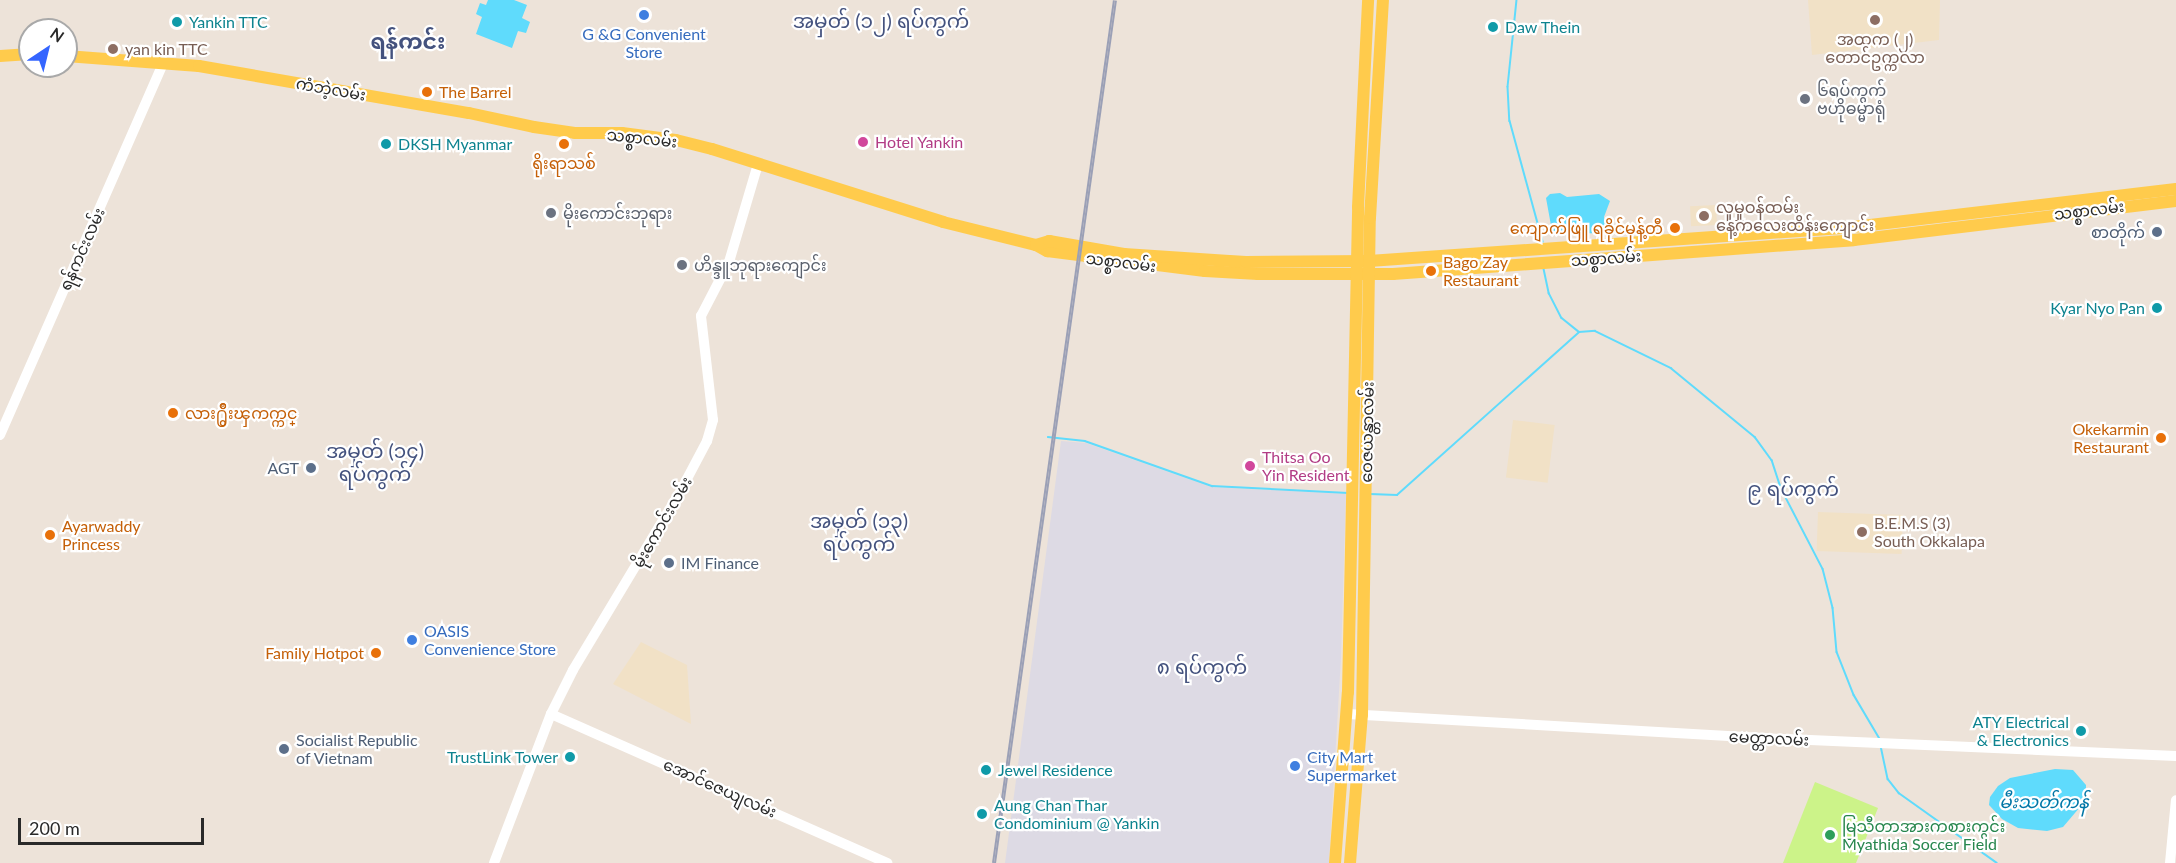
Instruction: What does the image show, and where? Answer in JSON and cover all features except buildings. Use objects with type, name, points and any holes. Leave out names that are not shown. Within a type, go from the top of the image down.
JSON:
[{"type":"main road","name":"ဝေဇယန္တာလမ်း","points":[[1350,863],[1362,715],[1361,442],[1368,0]]},
{"type":"main road","name":"ဝေဇယန္တာလမ်း","points":[[1364,219],[1383,0]]},
{"type":"main road","points":[[1367,14],[1383,15]]},
{"type":"main road","points":[[0,48],[18,49]]},
{"type":"main road","points":[[0,56],[18,55]]},
{"type":"main road","name":"ကံဘဲ့လမ်း","points":[[78,57],[199,66],[469,113],[534,128],[594,134]]},
{"type":"main road","name":"ရန်ကင်းလမ်း","points":[[0,435],[164,63]]},
{"type":"main road","name":"သစ္စာလမ်း","points":[[594,134],[622,133],[676,140],[935,219],[1036,245],[1047,251],[1187,270],[1257,274],[1335,268],[1364,261],[1853,227],[2176,189]]},
{"type":"main road","name":"မိုးကောင်းလမ်း","points":[[494,863],[551,714],[573,670],[680,492],[707,441],[713,420],[701,316],[729,262],[758,164]]},
{"type":"main road","name":"သစ္စာလမ်း","points":[[1335,268],[1363,275],[1393,274],[1854,240],[2176,201]]},
{"type":"main road","points":[[1364,219],[1379,250],[1396,259]]},
{"type":"main road","points":[[1363,310],[1350,287],[1335,268],[1351,248],[1364,219]]},
{"type":"main road","points":[[1363,310],[1378,282],[1393,274]]},
{"type":"main road","name":"ဝေဇယန္တာလမ်း","points":[[1335,863],[1347,714],[1361,442]]},
{"type":"main road","name":"အောင်ဇေယျလမ်း","points":[[551,714],[888,863]]},
{"type":"main road","name":"မေတ္တာလမ်း","points":[[1347,714],[1787,739],[2176,756]]},
{"type":"main road","points":[[2170,863],[2176,800]]},
{"type":"shaded area","name":"အထက (၂) တောင်ဥက္ကလာ","points":[[1808,0],[1940,0],[1939,40],[1812,55]]},
{"type":"shaded area","name":"လူမှုဝန်ထမ်း နေ့ကလေးထိန်းကျောင်း","points":[[1716,205],[1717,225],[1691,226],[1690,206]]},
{"type":"shaded area","points":[[1513,420],[1555,425],[1548,483],[1506,478]]},
{"type":"shaded area","points":[[1061,441],[1086,443],[1211,487],[1346,494],[1341,658],[1329,863],[1005,863]]},
{"type":"shaded area","name":"B.E.M.S (3) South Okkalapa","points":[[1818,512],[1903,515],[1902,554],[1817,551]]},
{"type":"shaded area","points":[[641,642],[687,665],[691,724],[613,684]]},
{"type":"green space","name":"မြသီတာအားကစားကွင်း Myathida Soccer Field","points":[[1815,782],[1878,808],[1856,863],[1783,863]]},
{"type":"water","points":[[488,0],[514,0],[527,5],[522,18],[530,22],[526,33],[518,31],[512,48],[476,34],[482,17],[476,14],[480,3],[486,5]]},
{"type":"water","points":[[1560,193],[1567,197],[1599,194],[1610,201],[1604,217],[1606,227],[1603,233],[1560,234],[1552,231],[1546,198],[1550,194]]},
{"type":"water","name":"မီးသတ်ကန်","points":[[2055,769],[2073,770],[2086,785],[2086,800],[2063,827],[2047,831],[2018,828],[2002,819],[1989,805],[1990,797],[1998,786],[2010,778]]},
{"type":"waterway","points":[[1517,0],[1508,87],[1510,121],[1543,242]]},
{"type":"waterway","points":[[1544,269],[1549,293],[1562,318],[1579,332],[1595,331],[1671,368],[1755,437],[1772,460],[1781,488],[1823,569],[1833,608],[1837,652],[1854,695],[1880,739]]},
{"type":"waterway","points":[[1370,494],[1397,495],[1579,332]]},
{"type":"waterway","points":[[1048,437],[1085,441],[1212,486],[1348,493]]},
{"type":"waterway","points":[[1881,746],[1888,779],[1899,793],[1997,863]]},
{"type":"railway","points":[[994,863],[1115,0]]},
{"type":"place","name":"G &G Convenient Store","points":[[644,15]]},
{"type":"place","name":"အထက (၂) တောင်ဥက္ကလာ","points":[[1875,20]]},
{"type":"place","name":"Yankin TTC","points":[[177,22]]},
{"type":"place","name":"Daw Thein","points":[[1493,27]]},
{"type":"place","name":"yan kin TTC","points":[[113,49]]},
{"type":"place","name":"The Barrel","points":[[427,92]]},
{"type":"place","name":"၆ရပ်ကွက် ဗဟိုဓမ္မာရုံ","points":[[1805,99]]},
{"type":"place","name":"Hotel Yankin","points":[[863,142]]},
{"type":"place","name":"DKSH Myanmar","points":[[386,144]]},
{"type":"place","name":"ရိုးရာသစ်","points":[[564,144]]},
{"type":"place","name":"မိုးကောင်းဘုရား","points":[[551,213]]},
{"type":"place","name":"လူမှုဝန်ထမ်း နေ့ကလေးထိန်းကျောင်း","points":[[1704,216]]},
{"type":"place","name":"ကျောက်ဖြူ ရခိုင်မုန့်တီ","points":[[1675,228]]},
{"type":"place","name":"စာတိုက်","points":[[2157,232]]},
{"type":"place","name":"ဟိန္ဒူဘုရားကျောင်း","points":[[682,265]]},
{"type":"place","name":"Bago Zay Restaurant","points":[[1431,271]]},
{"type":"place","name":"Kyar Nyo Pan","points":[[2157,308]]},
{"type":"place","name":"လား႐ွိဳးၾကက္ကင္","points":[[173,413]]},
{"type":"place","name":"Okekarmin Restaurant","points":[[2161,438]]},
{"type":"place","name":"Thitsa Oo Yin Resident","points":[[1250,466]]},
{"type":"place","name":"AGT","points":[[311,468]]},
{"type":"place","name":"B.E.M.S (3) South Okkalapa","points":[[1862,532]]},
{"type":"place","name":"Ayarwaddy Princess","points":[[50,535]]},
{"type":"place","name":"IM Finance","points":[[669,563]]},
{"type":"place","name":"OASIS Convenience Store","points":[[412,640]]},
{"type":"place","name":"Family Hotpot","points":[[376,653]]},
{"type":"place","name":"ATY Electrical & Electronics","points":[[2081,731]]},
{"type":"place","name":"Socialist Republic of Vietnam","points":[[284,749]]},
{"type":"place","name":"TrustLink Tower","points":[[570,757]]},
{"type":"place","name":"City Mart Supermarket","points":[[1295,766]]},
{"type":"place","name":"Jewel Residence","points":[[986,770]]},
{"type":"place","name":"Aung Chan Thar Condominium @ Yankin","points":[[982,814]]},
{"type":"place","name":"မြသီတာအားကစားကွင်း Myathida Soccer Field","points":[[1830,835]]},
{"type":"district","name":"အမှတ် (၁၂) ရပ်ကွက်","points":[[881,20]]},
{"type":"district","name":"ရန်ကင်း","points":[[408,41]]},
{"type":"district","name":"အမှတ် (၁၄) ရပ်ကွက်","points":[[375,462]]},
{"type":"district","name":"၉ ရပ်ကွက်","points":[[1793,488]]},
{"type":"district","name":"အမှတ် (၁၃) ရပ်ကွက်","points":[[859,532]]},
{"type":"district","name":"၈ ရပ်ကွက်","points":[[1202,666]]}]
